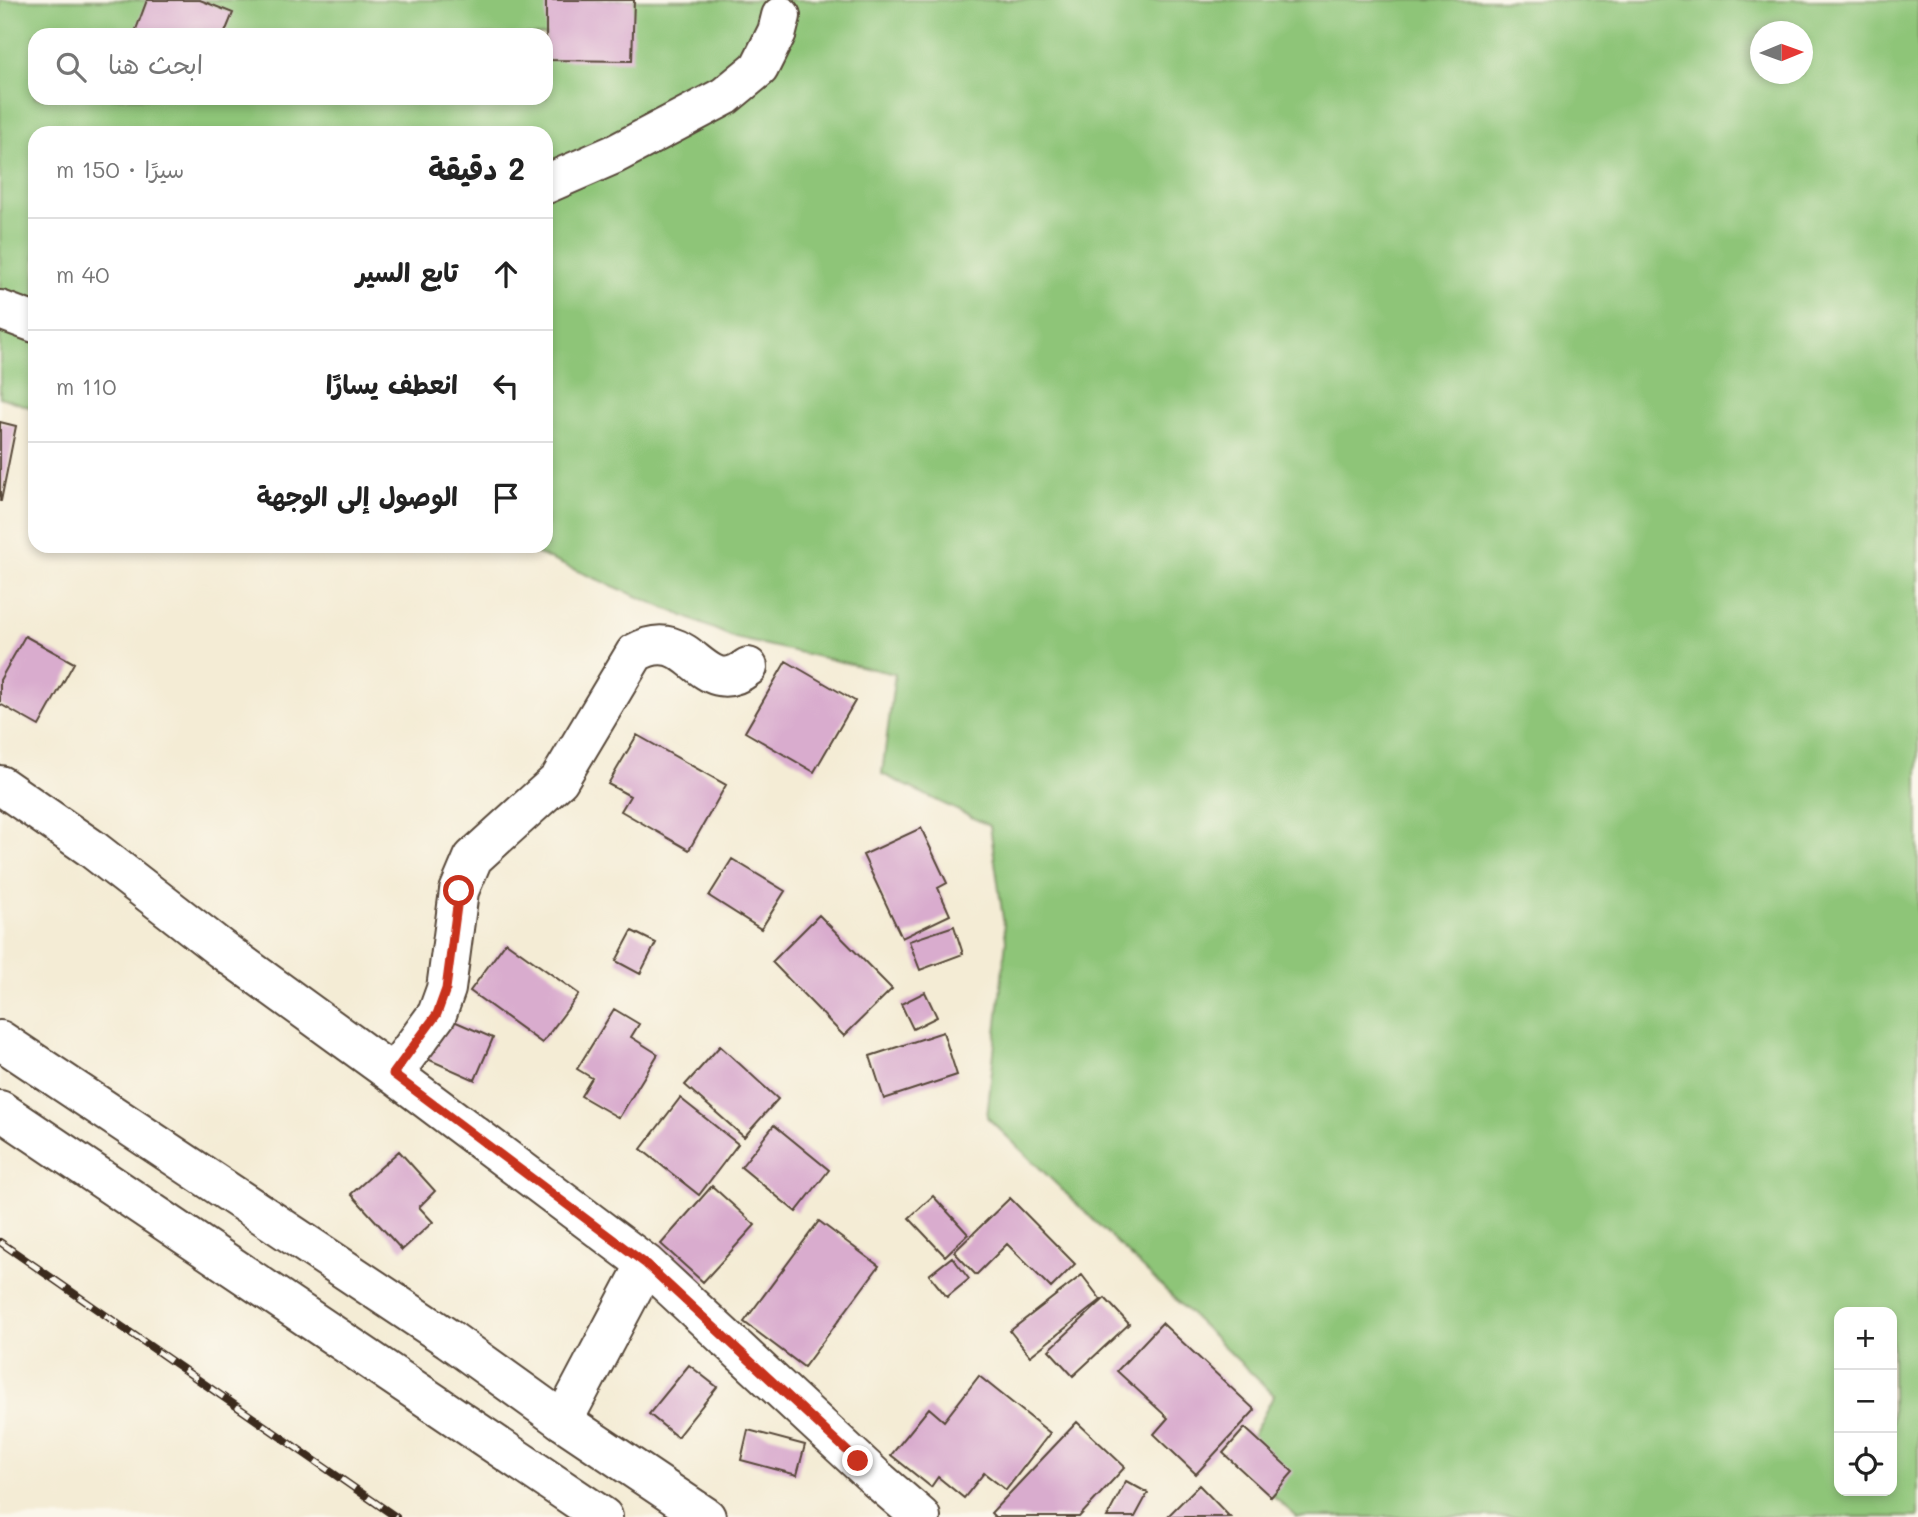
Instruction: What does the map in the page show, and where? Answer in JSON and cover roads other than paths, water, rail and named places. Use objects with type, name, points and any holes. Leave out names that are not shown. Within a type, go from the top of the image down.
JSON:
[{"type":"main road","points":[[553,181],[615,154],[725,96],[759,68],[777,32],[781,16]]},
{"type":"main road","points":[[0,310],[28,320]]},
{"type":"main road","points":[[393,1074],[437,1014],[446,989],[459,891],[464,873],[473,858],[559,780],[635,653],[648,646],[663,643],[681,650],[713,675],[725,677],[748,667]]},
{"type":"main road","points":[[0,785],[91,848],[221,950],[393,1074],[646,1264],[920,1517]]},
{"type":"main road","points":[[0,1040],[449,1339],[563,1421],[706,1517]]},
{"type":"main road","points":[[0,1110],[603,1517]]},
{"type":"main road","points":[[563,1421],[646,1264]]},
{"type":"railway","points":[[0,1242],[396,1517]]}]
